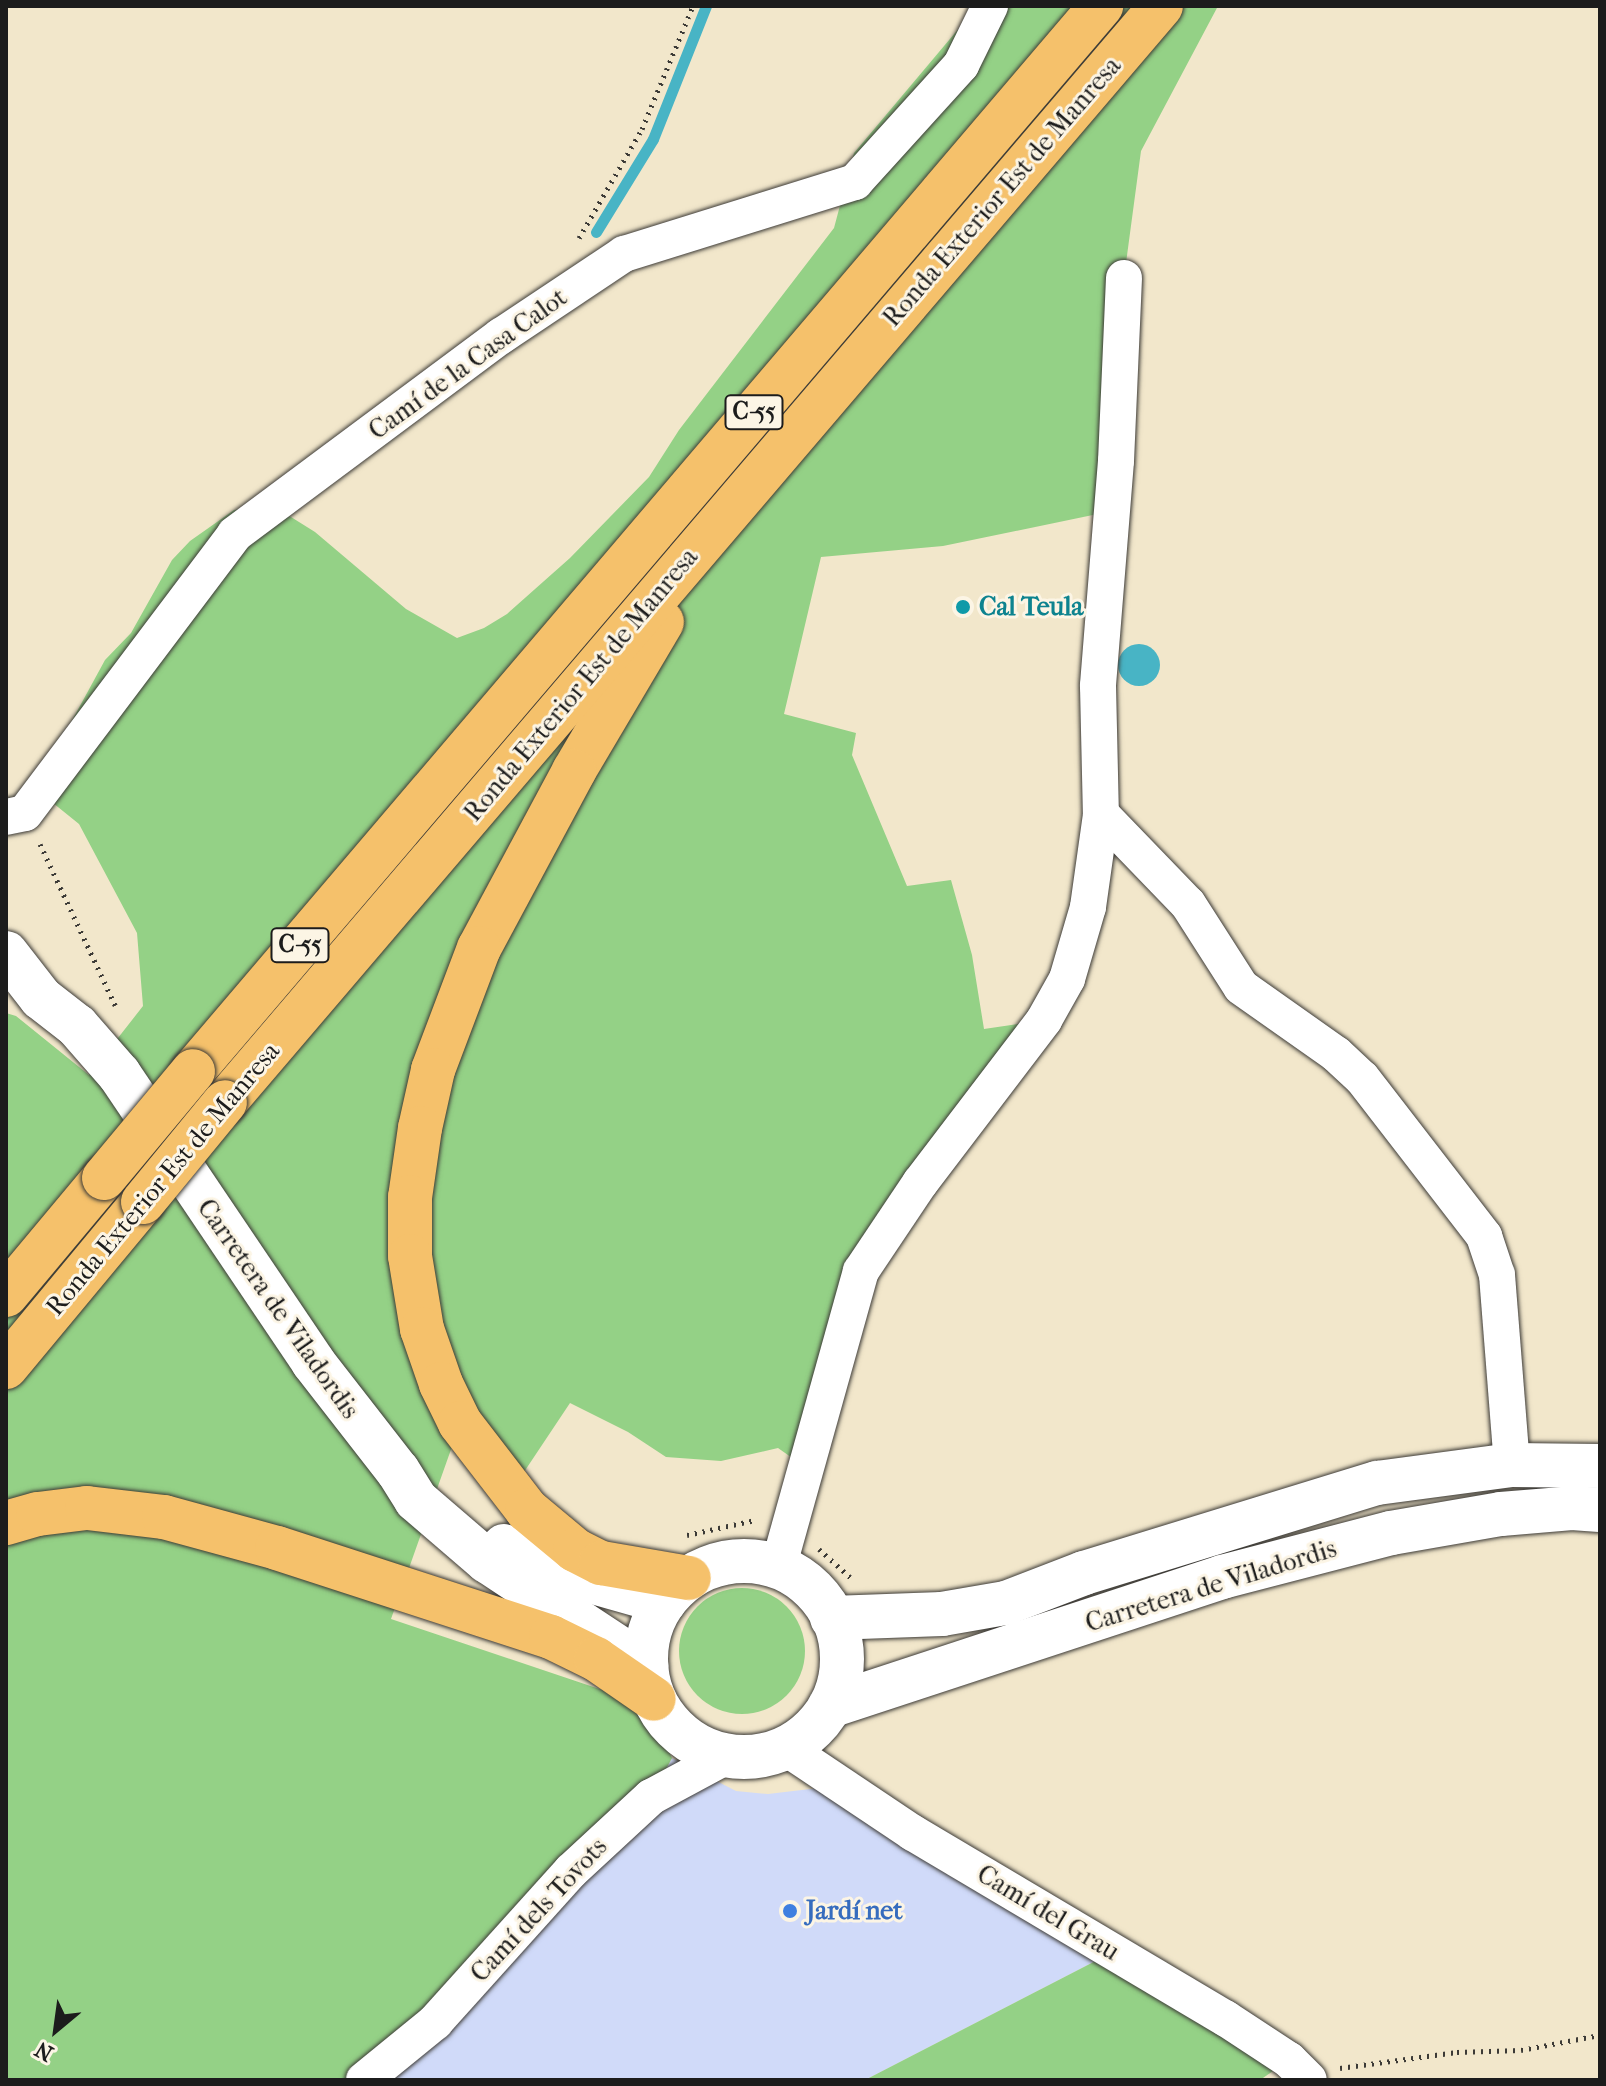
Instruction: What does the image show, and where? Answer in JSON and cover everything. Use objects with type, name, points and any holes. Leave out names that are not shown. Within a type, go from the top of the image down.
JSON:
[{"type":"highway","name":"Ronda Exterior Est de Manresa","points":[[6,1295],[193,1071],[1101,6]]},
{"type":"highway","name":"Ronda Exterior Est de Manresa","points":[[6,1367],[225,1102],[1161,6]]},
{"type":"highway","points":[[676,1590],[634,1571],[601,1563],[575,1550],[527,1510],[460,1423],[441,1384],[422,1329],[410,1256],[410,1197],[433,1070],[479,948],[574,771],[724,517]]},
{"type":"highway","points":[[6,1260],[104,1178]]},
{"type":"highway","points":[[6,1523],[38,1514],[87,1508],[164,1517],[277,1548],[551,1637],[650,1683]]},
{"type":"street","name":"Camí de la Casa Calot","points":[[6,817],[25,813],[235,534],[501,336],[624,254],[855,182],[961,65],[990,6]]},
{"type":"street","points":[[783,1549],[861,1271],[920,1183],[1044,1020],[1067,979],[1088,907],[1101,814],[1098,686],[1116,461],[1124,278]]},
{"type":"street","points":[[1101,814],[1188,904],[1241,987],[1336,1054],[1362,1078],[1484,1236],[1497,1275],[1512,1465]]},
{"type":"street","name":"Carretera de Viladordis","points":[[6,953],[24,992],[77,1026],[119,1074],[313,1362],[398,1471],[416,1500],[445,1528],[650,1683]]},
{"type":"street","name":"Carretera de Viladordis","points":[[832,1618],[942,1614],[1006,1603],[1084,1573],[1377,1483],[1512,1465],[1600,1466]]},
{"type":"street","name":"Carretera de Viladordis","points":[[398,1471],[442,1498],[480,1531],[541,1567],[676,1590]]},
{"type":"street","name":"Carretera de Viladordis","points":[[830,1706],[1222,1577],[1391,1533],[1501,1514],[1572,1508],[1600,1510]]},
{"type":"street","points":[[783,1549],[832,1618],[840,1639],[842,1662],[830,1706],[812,1730],[786,1748],[764,1755],[727,1756],[683,1737],[666,1719],[650,1683],[649,1633],[676,1590],[713,1566],[783,1549]]},
{"type":"street","name":"Camí del Grau","points":[[786,1748],[913,1833],[1225,2018],[1289,2060],[1308,2079]]},
{"type":"street","name":"Camí dels Tovots","points":[[364,2080],[435,2022],[571,1871],[651,1797],[727,1756]]},
{"type":"path","points":[[563,295],[576,243],[642,129],[693,6]]},
{"type":"path","points":[[677,1536],[754,1520],[783,1549],[819,1549],[861,1586]]},
{"type":"path","points":[[1308,2079],[1339,2069],[1457,2052],[1521,2050],[1600,2035]]},
{"type":"shaded area","name":"Jardí net","points":[[672,1758],[736,1791],[768,1794],[844,1785],[1113,1952],[865,2080],[391,2080],[651,1797]]},
{"type":"green space","points":[[972,6],[1218,6],[1141,151],[1124,278],[1112,511],[943,546],[821,557],[784,714],[856,733],[852,755],[907,886],[951,880],[972,955],[984,1029],[1044,1020],[879,1239],[805,1467],[778,1448],[721,1461],[666,1457],[628,1432],[570,1403],[512,1490],[460,1424],[391,1619],[644,1704],[672,1758],[651,1797],[390,2080],[6,2080],[6,1013],[16,1016],[89,1075],[143,1006],[137,933],[79,824],[27,782],[69,726],[105,660],[131,633],[172,560],[190,541],[234,510],[266,506],[291,517],[315,532],[406,609],[457,638],[484,628],[507,614],[570,558],[649,477],[679,430],[834,228],[854,153],[960,27]]},
{"type":"green space","points":[[742,1588],[766,1593],[786,1607],[800,1627],[805,1651],[800,1675],[786,1695],[766,1709],[742,1714],[718,1709],[698,1695],[684,1675],[679,1651],[684,1627],[698,1607],[718,1593]]},
{"type":"green space","points":[[1113,1952],[1289,2060],[1260,2080],[865,2080]]},
{"type":"water","points":[[1139,644],[1154,650],[1160,665],[1154,680],[1139,686],[1124,680],[1118,665],[1124,650]]},
{"type":"waterway","points":[[596,232],[653,139],[706,6]]},
{"type":"place","name":"Cal Teula","points":[[963,607]]},
{"type":"place","name":"Jardí net","points":[[790,1911]]}]
